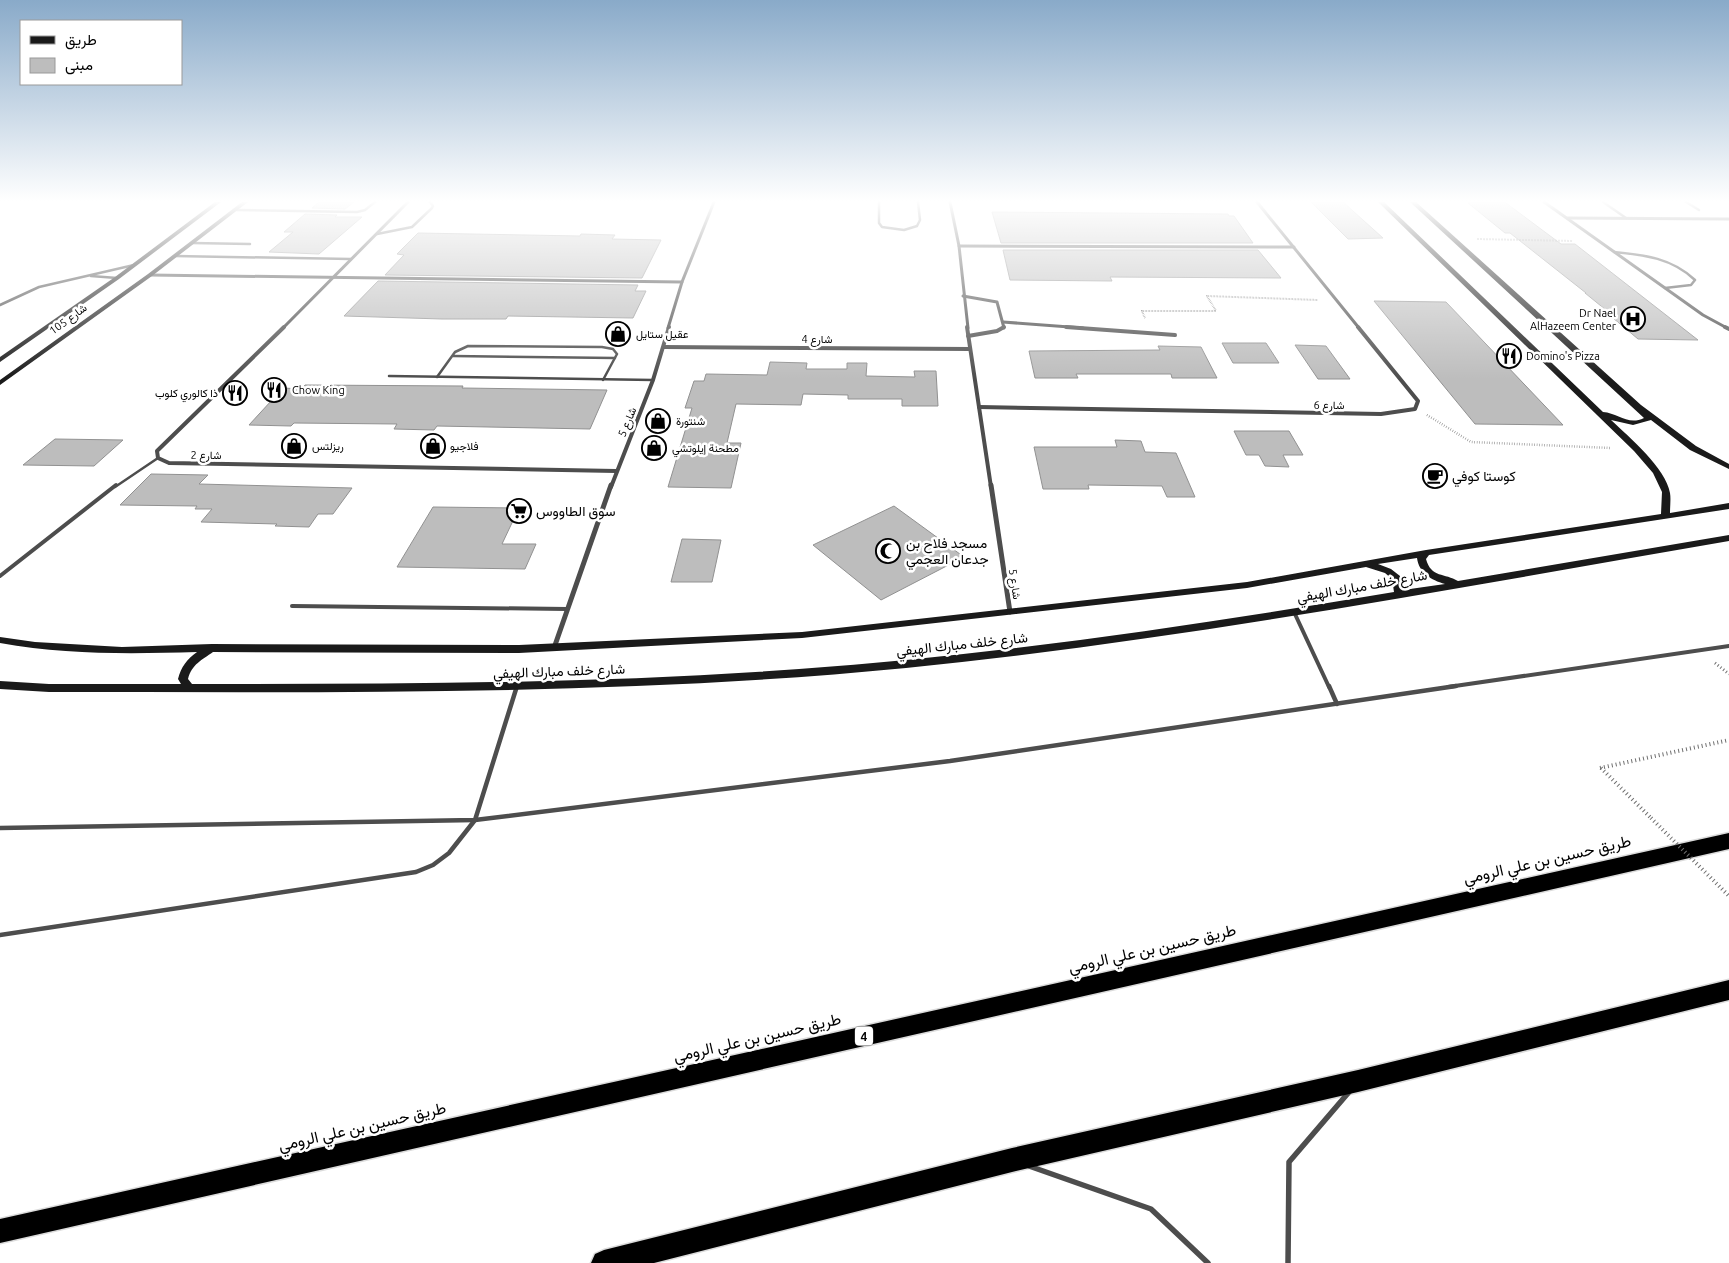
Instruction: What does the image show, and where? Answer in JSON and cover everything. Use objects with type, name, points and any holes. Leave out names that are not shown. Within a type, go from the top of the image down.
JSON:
[{"type":"highway","name":"طريق حسين بن علي الرومي","points":[[0,1231],[1729,841]]},
{"type":"highway","points":[[604,1263],[1012,1160],[1358,1081],[1729,990]]},
{"type":"street","name":"شارع 105","points":[[0,360],[139,261]]},
{"type":"street","name":"شارع 105","points":[[0,383],[168,261]]},
{"type":"street","points":[[158,458],[157,450],[240,371],[349,261]]},
{"type":"street","name":"شارع 5","points":[[554,648],[616,471],[653,380],[682,282],[690,261]]},
{"type":"street","name":"شارع 5","points":[[960,261],[968,336],[1010,612]]},
{"type":"street","points":[[1304,261],[1418,401],[1414,409]]},
{"type":"street","points":[[1442,261],[1637,449],[1657,472],[1666,492],[1665,516]]},
{"type":"street","points":[[1478,261],[1649,418],[1644,422],[1624,422],[1598,410]]},
{"type":"street","points":[[1627,261],[1703,315],[1729,329]]},
{"type":"street","points":[[150,275],[682,282]]},
{"type":"street","points":[[963,296],[997,302],[1004,328],[1002,330],[968,336]]},
{"type":"street","points":[[1003,322],[1175,335]]},
{"type":"street","name":"شارع 4","points":[[664,346],[970,349]]},
{"type":"street","name":"شارع 6","points":[[979,407],[1381,414],[1414,409]]},
{"type":"street","points":[[1638,407],[1693,448],[1729,466]]},
{"type":"street","name":"شارع 2","points":[[158,458],[169,463],[616,471]]},
{"type":"street","name":"شارع خلف مبارك الهيفي","points":[[212,648],[554,648],[802,635],[1247,585],[1426,553],[1729,506]]},
{"type":"street","name":"شارع خلف مبارك الهيفي","points":[[189,688],[416,688],[638,682],[902,664],[1058,648],[1294,612],[1729,538]]},
{"type":"street","points":[[1426,553],[1421,558],[1422,565],[1428,572],[1451,582],[1464,583]]},
{"type":"street","points":[[1363,564],[1388,570],[1397,578],[1399,594]]},
{"type":"street","points":[[0,640],[35,646],[122,651],[212,648]]},
{"type":"street","points":[[189,688],[183,679],[185,668],[197,657],[212,648]]},
{"type":"street","points":[[0,685],[49,688],[189,688]]},
{"type":"lane","points":[[1665,288],[1691,285],[1695,280],[1687,270],[1670,261]]},
{"type":"lane","points":[[1,303],[26,291],[134,265]]},
{"type":"lane","points":[[82,277],[117,278]]},
{"type":"lane","points":[[437,377],[452,356],[461,349],[476,345],[583,346],[608,347],[616,352],[615,358],[603,380]]},
{"type":"lane","points":[[452,356],[615,358]]},
{"type":"lane","points":[[389,376],[653,380]]},
{"type":"lane","points":[[0,576],[126,478],[158,458]]},
{"type":"lane","points":[[292,606],[567,609]]},
{"type":"lane","points":[[1294,612],[1337,704]]},
{"type":"lane","points":[[0,828],[475,820],[950,761],[1729,646]]},
{"type":"lane","points":[[0,934],[416,872],[433,865],[448,853],[475,820],[517,686]]},
{"type":"lane","points":[[1288,1263],[1289,1162],[1358,1081]]},
{"type":"lane","points":[[1012,1160],[1151,1209],[1208,1263]]},
{"type":"path","points":[[1152,333],[1142,311],[1216,311],[1207,296],[1336,300]]},
{"type":"path","points":[[1414,409],[1433,417],[1459,438],[1471,442],[1637,449]]},
{"type":"path","points":[[1729,740],[1600,768],[1729,896]]},
{"type":"building","points":[[398,261],[651,261],[642,278],[385,275]]},
{"type":"building","points":[[1006,261],[1267,261],[1281,278],[1110,277],[1112,281],[1010,280]]},
{"type":"building","points":[[1545,261],[1597,261],[1698,340],[1638,339],[1586,293]]},
{"type":"building","points":[[378,281],[638,285],[635,291],[646,291],[633,318],[508,316],[506,319],[442,319],[344,316]]},
{"type":"building","points":[[1374,301],[1446,302],[1563,425],[1475,424]]},
{"type":"building","points":[[1222,343],[1266,343],[1279,363],[1233,363]]},
{"type":"building","points":[[1295,345],[1326,346],[1350,379],[1318,379]]},
{"type":"building","points":[[1158,346],[1201,347],[1217,378],[1172,378],[1171,374],[1076,374],[1078,378],[1035,378],[1029,351],[1160,350]]},
{"type":"building","points":[[770,362],[807,363],[806,369],[847,369],[847,363],[867,363],[866,376],[915,377],[914,371],[936,371],[938,406],[902,406],[902,399],[848,399],[848,395],[803,394],[801,405],[736,404],[727,443],[741,443],[731,488],[668,487],[692,408],[685,408],[694,381],[704,381],[706,374],[767,375]]},
{"type":"building","points":[[305,385],[463,386],[462,388],[607,390],[590,429],[437,426],[434,430],[394,429],[397,424],[294,423],[291,426],[249,425],[283,388],[302,389]]},
{"type":"building","points":[[1234,431],[1289,431],[1303,455],[1283,455],[1289,467],[1265,466],[1259,455],[1246,455]]},
{"type":"building","points":[[55,439],[123,440],[94,466],[23,465]]},
{"type":"building","points":[[1115,440],[1141,441],[1145,452],[1176,453],[1195,497],[1167,497],[1162,486],[1088,485],[1089,489],[1043,489],[1034,447],[1117,447]]},
{"type":"building","points":[[151,474],[208,475],[199,484],[352,488],[333,514],[318,514],[309,527],[275,526],[277,524],[201,522],[212,509],[195,509],[197,506],[120,505]]},
{"type":"building","name":"مسجد فلاح بن جدعان العجمي","points":[[894,506],[964,557],[881,600],[813,545]]},
{"type":"building","points":[[433,507],[519,508],[502,544],[536,544],[525,569],[397,567]]},
{"type":"building","points":[[682,539],[721,540],[712,582],[671,582]]},
{"type":"place","name":"Dr Nael AlHazeem Center","points":[[1633,319]]},
{"type":"place","name":"عقيل ستايل","points":[[618,334]]},
{"type":"place","name":"Domino's Pizza","points":[[1509,356]]},
{"type":"place","name":"Chow King","points":[[274,390]]},
{"type":"place","name":"ذا كالوري كلوب","points":[[235,393]]},
{"type":"place","name":"شنتورة","points":[[658,421]]},
{"type":"place","name":"ريزلتس","points":[[294,446]]},
{"type":"place","name":"فلاجيو","points":[[433,446]]},
{"type":"place","name":"مطحنة إيلوتشي","points":[[654,448]]},
{"type":"place","name":"كوستا كوفي","points":[[1435,476]]},
{"type":"place","name":"سوق الطاووس","points":[[519,511]]},
{"type":"place","name":"مسجد فلاح بن جدعان العجمي","points":[[888,551]]}]
